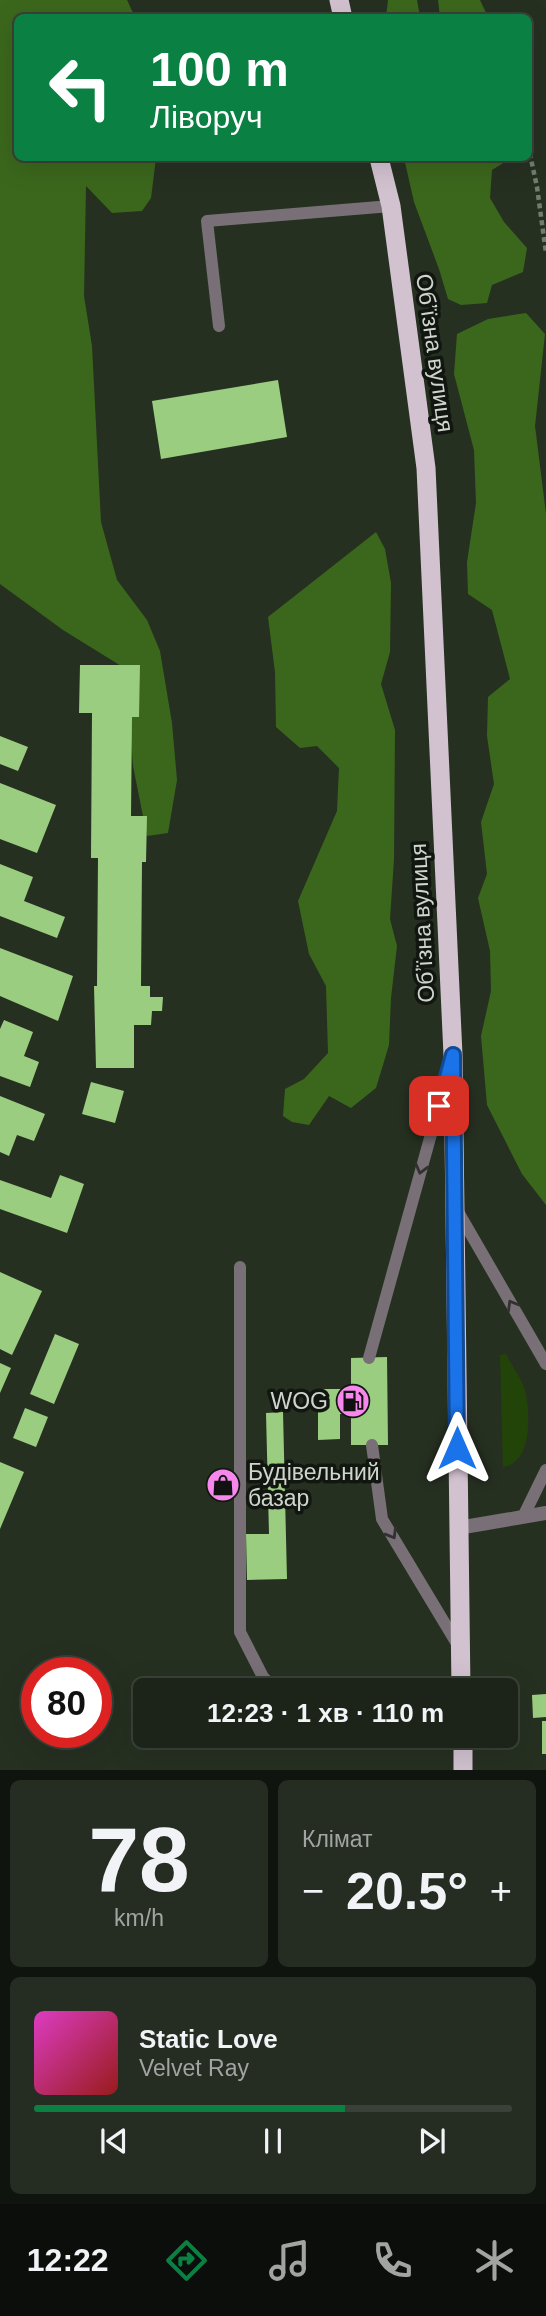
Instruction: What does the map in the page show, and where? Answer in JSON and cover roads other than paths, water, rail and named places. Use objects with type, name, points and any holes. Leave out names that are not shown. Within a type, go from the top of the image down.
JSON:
[{"type":"highway","name":"Обʼїзна вулиця","points":[[380,161],[391,206],[426,468],[453,1055],[461,1678]]},
{"type":"highway","points":[[463,1748],[463,1770]]},
{"type":"street","points":[[458,1528],[546,1513]]},
{"type":"lane","points":[[219,326],[207,221],[391,206]]},
{"type":"lane","points":[[369,1358],[453,1055]]},
{"type":"lane","points":[[456,1208],[546,1364]]},
{"type":"lane","points":[[240,1266],[240,1632],[265,1678]]},
{"type":"lane","points":[[372,1445],[382,1519],[460,1648]]},
{"type":"lane","points":[[523,1517],[546,1470]]},
{"type":"place","name":"WOG","points":[[353,1401]]},
{"type":"place","name":"Будівельний базар","points":[[223,1485]]}]
